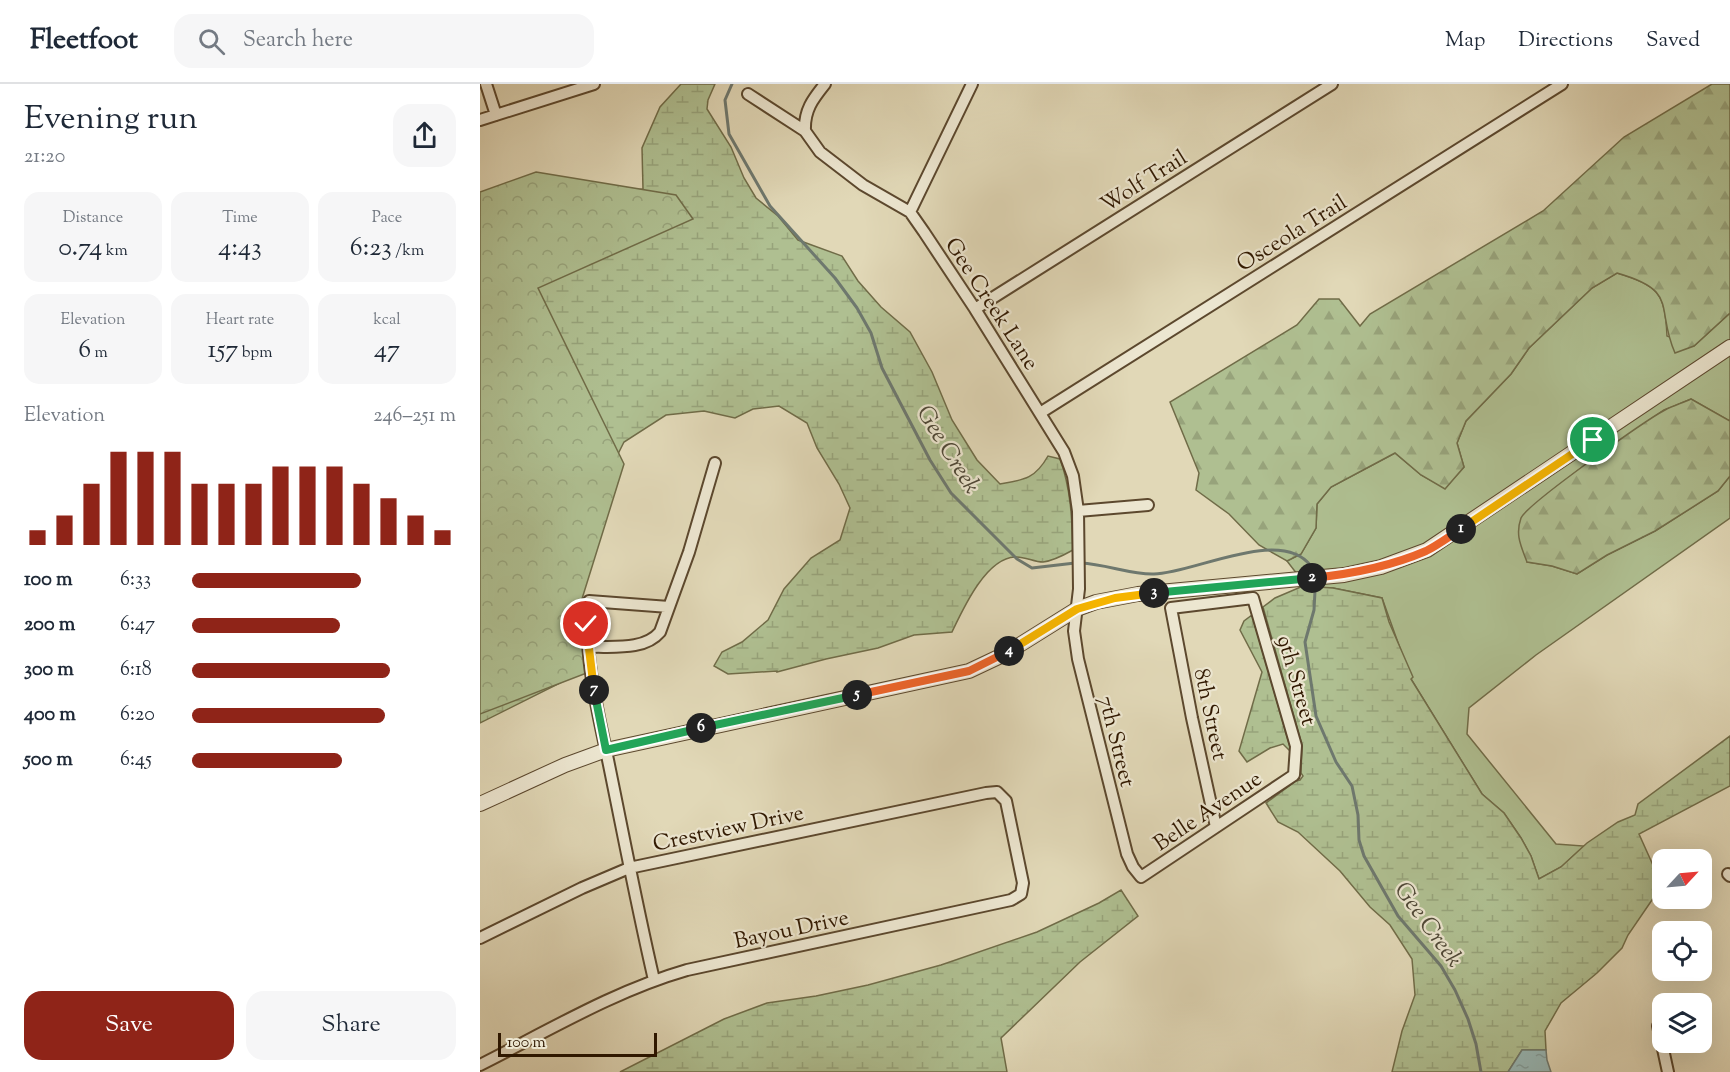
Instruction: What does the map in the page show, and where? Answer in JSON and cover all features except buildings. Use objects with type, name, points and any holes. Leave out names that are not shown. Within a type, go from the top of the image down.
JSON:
[{"type":"street","points":[[486,84],[496,115]]},
{"type":"street","points":[[480,120],[594,84]]},
{"type":"street","points":[[805,131],[804,118],[810,102],[825,84]]},
{"type":"street","points":[[910,213],[972,84]]},
{"type":"street","name":"Wolf Trail","points":[[975,309],[1332,84]]},
{"type":"street","name":"Osceola Trail","points":[[1040,413],[1562,84]]},
{"type":"street","name":"Gee Creek Lane","points":[[748,94],[805,131],[820,152],[863,185],[910,213],[975,309],[1064,452],[1072,476],[1078,511],[1077,609]]},
{"type":"street","points":[[480,804],[565,765],[606,750],[969,671],[1005,654],[1077,609],[1096,602],[1138,594],[1344,575],[1381,567],[1427,550],[1730,347]]},
{"type":"street","points":[[589,647],[642,645],[654,639],[660,632],[689,552],[715,463]]},
{"type":"street","points":[[1078,511],[1148,505]]},
{"type":"street","name":"8th Street","points":[[1216,827],[1171,608],[1253,598]]},
{"type":"street","name":"9th Street","points":[[1253,598],[1296,746],[1294,775]]},
{"type":"street","points":[[654,980],[629,868],[595,693],[586,624],[589,601],[669,607]]},
{"type":"street","name":"7th Street","points":[[1077,609],[1074,631],[1078,659],[1127,854],[1141,877]]},
{"type":"street","name":"Belle Avenue","points":[[1141,877],[1294,775]]},
{"type":"street","name":"Crestview Drive","points":[[480,938],[582,888],[629,868],[998,792]]},
{"type":"street","name":"Bayou Drive","points":[[480,1065],[611,999],[654,980],[687,970],[1011,900],[1021,894],[1023,884],[1006,801],[998,792]]},
{"type":"street","points":[[1664,1053],[1668,1072]]},
{"type":"green space","points":[[681,84],[715,84],[707,109],[731,147],[744,178],[756,198],[778,216],[798,240],[842,256],[858,281],[881,307],[910,332],[932,372],[952,420],[977,460],[1000,484],[1028,477],[1038,470],[1048,456],[1060,459],[1069,493],[1073,550],[1047,561],[1040,562],[1015,557],[994,566],[977,586],[952,632],[914,635],[878,648],[777,672],[728,674],[714,666],[722,652],[742,642],[768,620],[784,589],[811,558],[840,540],[850,508],[839,484],[817,448],[807,423],[779,406],[753,409],[735,418],[704,411],[666,415],[624,442],[610,470],[590,525],[568,679],[480,723],[480,210],[643,189],[642,148],[660,107]]},
{"type":"green space","points":[[1712,84],[1730,84],[1730,313],[1694,346],[1675,353],[1658,294],[1637,280],[1617,273],[1592,288],[1529,348],[1511,374],[1466,421],[1457,443],[1464,467],[1445,489],[1421,475],[1395,453],[1331,487],[1317,504],[1316,528],[1301,554],[1287,561],[1259,545],[1229,514],[1196,490],[1199,473],[1170,402],[1297,325],[1319,299],[1339,299],[1360,326],[1370,314],[1543,211],[1624,137]]},
{"type":"green space","points":[[536,172],[676,195],[693,219],[538,288],[624,464],[581,602],[597,669],[480,714],[480,192]]},
{"type":"green space","points":[[1617,273],[1642,282],[1657,293],[1664,310],[1667,336],[1694,346],[1730,313],[1730,341],[1425,545],[1380,562],[1343,570],[1297,574],[1287,561],[1301,554],[1316,528],[1317,504],[1331,487],[1395,453],[1421,475],[1445,488],[1464,467],[1457,443],[1466,421],[1511,374],[1529,348],[1592,288]]},
{"type":"green space","points":[[1730,354],[1730,421],[1691,399],[1664,410],[1586,464],[1545,496],[1527,562],[1552,566],[1577,574],[1607,555],[1655,531],[1718,491],[1730,476],[1730,518],[1536,655],[1469,708],[1467,734],[1556,844],[1584,846],[1561,867],[1539,879],[1531,856],[1521,838],[1504,813],[1482,794],[1411,679],[1382,598],[1333,588],[1305,587],[1304,585],[1431,555]]},
{"type":"green space","points":[[1691,399],[1730,421],[1730,476],[1718,491],[1655,531],[1607,555],[1577,574],[1552,566],[1527,562],[1519,530],[1521,518],[1528,510],[1564,480],[1635,429],[1665,410]]},
{"type":"green space","points":[[1303,586],[1333,588],[1382,598],[1389,622],[1413,677],[1411,679],[1482,794],[1504,813],[1521,838],[1531,856],[1539,879],[1561,867],[1587,843],[1618,822],[1635,815],[1638,804],[1730,736],[1730,786],[1639,834],[1652,863],[1652,900],[1622,948],[1597,973],[1561,1003],[1545,1031],[1546,1050],[1522,1050],[1508,1072],[1392,1072],[1402,1031],[1415,995],[1412,959],[1390,925],[1370,907],[1340,871],[1298,832],[1278,822],[1266,803],[1303,776],[1301,773],[1302,745],[1263,607],[1275,598]]},
{"type":"green space","points":[[1252,615],[1290,751],[1283,744],[1270,748],[1247,762],[1239,751],[1262,672],[1240,630],[1244,621]]},
{"type":"green space","points":[[1121,890],[1138,916],[1080,962],[1001,1038],[1007,1072],[620,1072],[724,1019],[767,1003],[868,985],[941,965],[1037,932]]},
{"type":"water","points":[[1522,1050],[1546,1050],[1551,1072],[1508,1072]]},
{"type":"waterway","name":"Gee Creek","points":[[732,84],[725,100],[729,134],[770,206],[835,278],[857,308],[871,333],[882,368],[930,460],[951,493],[1017,559],[1032,568],[1075,563]]},
{"type":"waterway","name":"Gee Creek","points":[[1081,563],[1154,574],[1171,572],[1237,555],[1280,550],[1297,555],[1311,566]]},
{"type":"waterway","name":"Gee Creek","points":[[1315,591],[1314,610],[1305,642],[1316,716],[1336,762],[1352,786],[1358,815],[1359,840],[1364,856],[1398,916],[1441,966],[1455,990],[1476,1044],[1481,1072]]},
{"type":"route","points":[[586,624],[595,693],[606,750],[969,671],[1005,654],[1077,609],[1096,602],[1138,594],[1344,575],[1381,567],[1427,550],[1593,440]]}]
